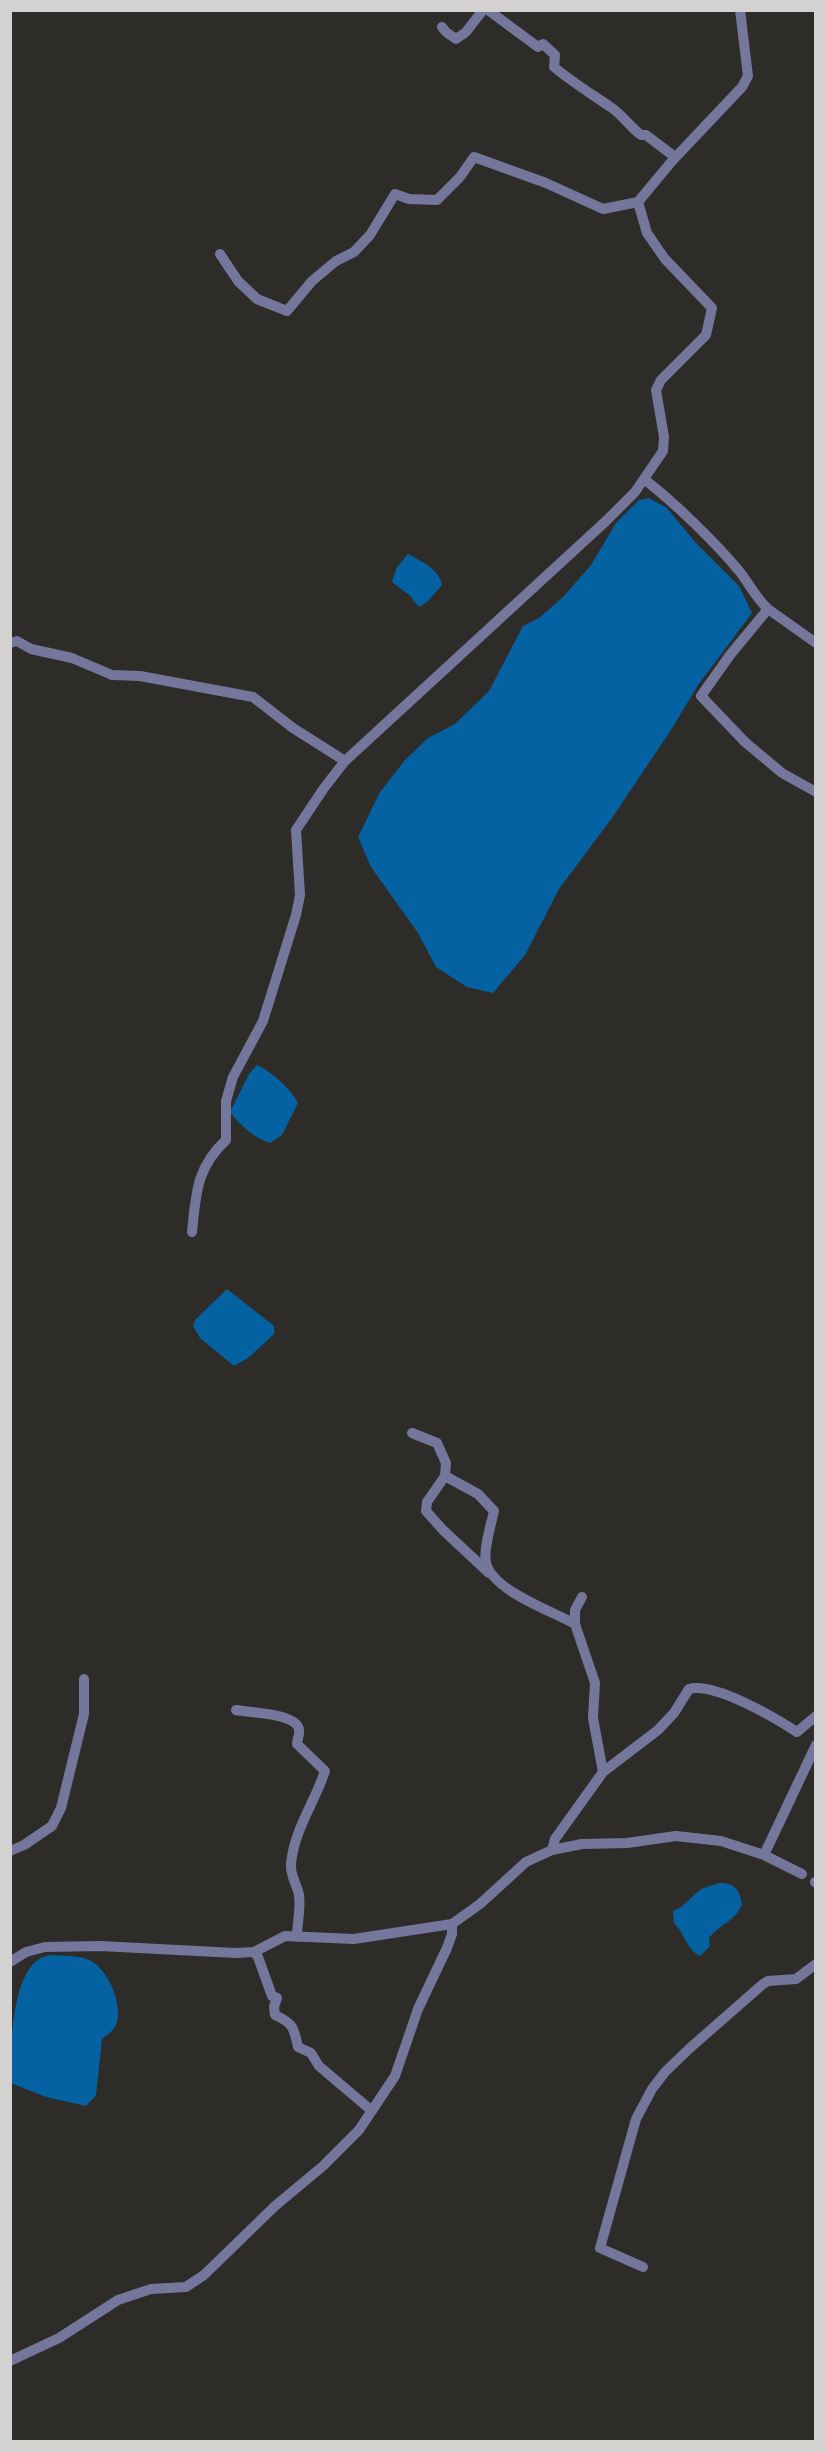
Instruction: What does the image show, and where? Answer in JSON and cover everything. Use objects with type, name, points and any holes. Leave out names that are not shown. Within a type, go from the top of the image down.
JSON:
[{"type":"street","points":[[442,27],[456,39],[466,32],[483,10]]},
{"type":"street","points":[[488,10],[538,47],[543,44],[555,55],[554,67],[581,89],[611,107],[635,131],[646,135],[675,158]]},
{"type":"street","points":[[220,254],[238,281],[257,299],[286,311],[312,281],[336,261],[354,252],[370,235],[395,194],[409,200],[437,200],[460,177],[474,157],[546,183],[603,209],[638,202],[675,158],[728,104],[748,76],[740,10]]},
{"type":"street","points":[[192,1232],[196,1186],[206,1163],[226,1140],[226,1101],[233,1077],[263,1021],[296,915],[300,895],[296,830],[345,761],[512,605],[569,556],[635,492],[663,451],[664,437],[656,390],[662,380],[706,335],[712,308],[665,259],[647,233],[638,202]]},
{"type":"street","points":[[644,479],[665,495],[734,566],[757,598],[768,609],[816,643]]},
{"type":"street","points":[[768,609],[700,696],[745,742],[782,773],[816,792]]},
{"type":"street","points":[[10,643],[17,641],[31,649],[72,658],[112,675],[140,676],[252,698],[293,728],[345,761]]},
{"type":"street","points":[[412,1433],[438,1443],[446,1463],[445,1476],[427,1502],[426,1510],[475,1561],[496,1579],[521,1597],[575,1624]]},
{"type":"street","points":[[445,1476],[478,1494],[494,1511],[488,1536],[486,1563],[496,1579]]},
{"type":"street","points":[[582,1597],[575,1610],[575,1624],[595,1683],[593,1718],[603,1772]]},
{"type":"street","points":[[10,1851],[24,1845],[52,1826],[61,1808],[84,1714],[84,1679]]},
{"type":"street","points":[[552,1850],[555,1839],[603,1772],[658,1730],[674,1713],[689,1689],[700,1686],[750,1705],[797,1732],[816,1716]]},
{"type":"street","points":[[236,1710],[288,1718],[297,1725],[299,1730],[297,1744],[326,1772],[302,1823],[291,1862],[291,1875],[298,1892],[300,1910],[297,1937]]},
{"type":"street","points":[[764,1855],[816,1746]]},
{"type":"street","points":[[10,1962],[26,1952],[45,1947],[100,1946],[254,1952],[285,1936],[354,1939],[452,1924],[480,1904],[526,1862],[552,1850],[582,1844],[627,1843],[676,1836],[721,1841],[764,1855],[802,1874]]},
{"type":"street","points":[[10,2361],[59,2338],[118,2300],[151,2289],[186,2287],[204,2275],[275,2206],[323,2166],[358,2130],[400,2063],[418,2009],[447,1948],[452,1934],[452,1924]]},
{"type":"street","points":[[254,1952],[258,1957],[272,1996],[277,1998],[274,2007],[275,2015],[290,2022],[298,2047],[311,2053],[320,2066],[372,2111]]},
{"type":"street","points":[[643,2267],[600,2248],[636,2119],[652,2089],[665,2072],[690,2048],[763,1984],[768,1981],[796,1979],[816,1964]]},
{"type":"water","points":[[649,498],[667,508],[695,542],[739,586],[752,613],[698,685],[612,818],[559,889],[525,955],[493,993],[467,987],[436,967],[418,933],[371,867],[358,837],[380,792],[405,760],[428,738],[455,724],[489,691],[523,626],[539,618],[563,597],[591,565],[616,523],[639,500]]},
{"type":"water","points":[[408,554],[434,570],[442,585],[428,601],[419,607],[409,595],[392,582],[397,567]]},
{"type":"water","points":[[257,1065],[280,1081],[298,1103],[282,1135],[270,1143],[258,1138],[238,1122],[230,1112],[249,1074]]},
{"type":"water","points":[[227,1289],[274,1326],[274,1334],[248,1358],[234,1366],[200,1338],[193,1326],[195,1320]]},
{"type":"water","points":[[719,1883],[733,1886],[742,1904],[736,1915],[709,1938],[710,1946],[700,1956],[695,1953],[674,1923],[673,1911],[700,1890]]},
{"type":"water","points":[[51,1955],[78,1957],[93,1962],[109,1981],[118,2006],[116,2025],[102,2039],[96,2095],[86,2106],[46,2097],[11,2083],[14,2017],[22,1983],[29,1969],[38,1960]]}]
